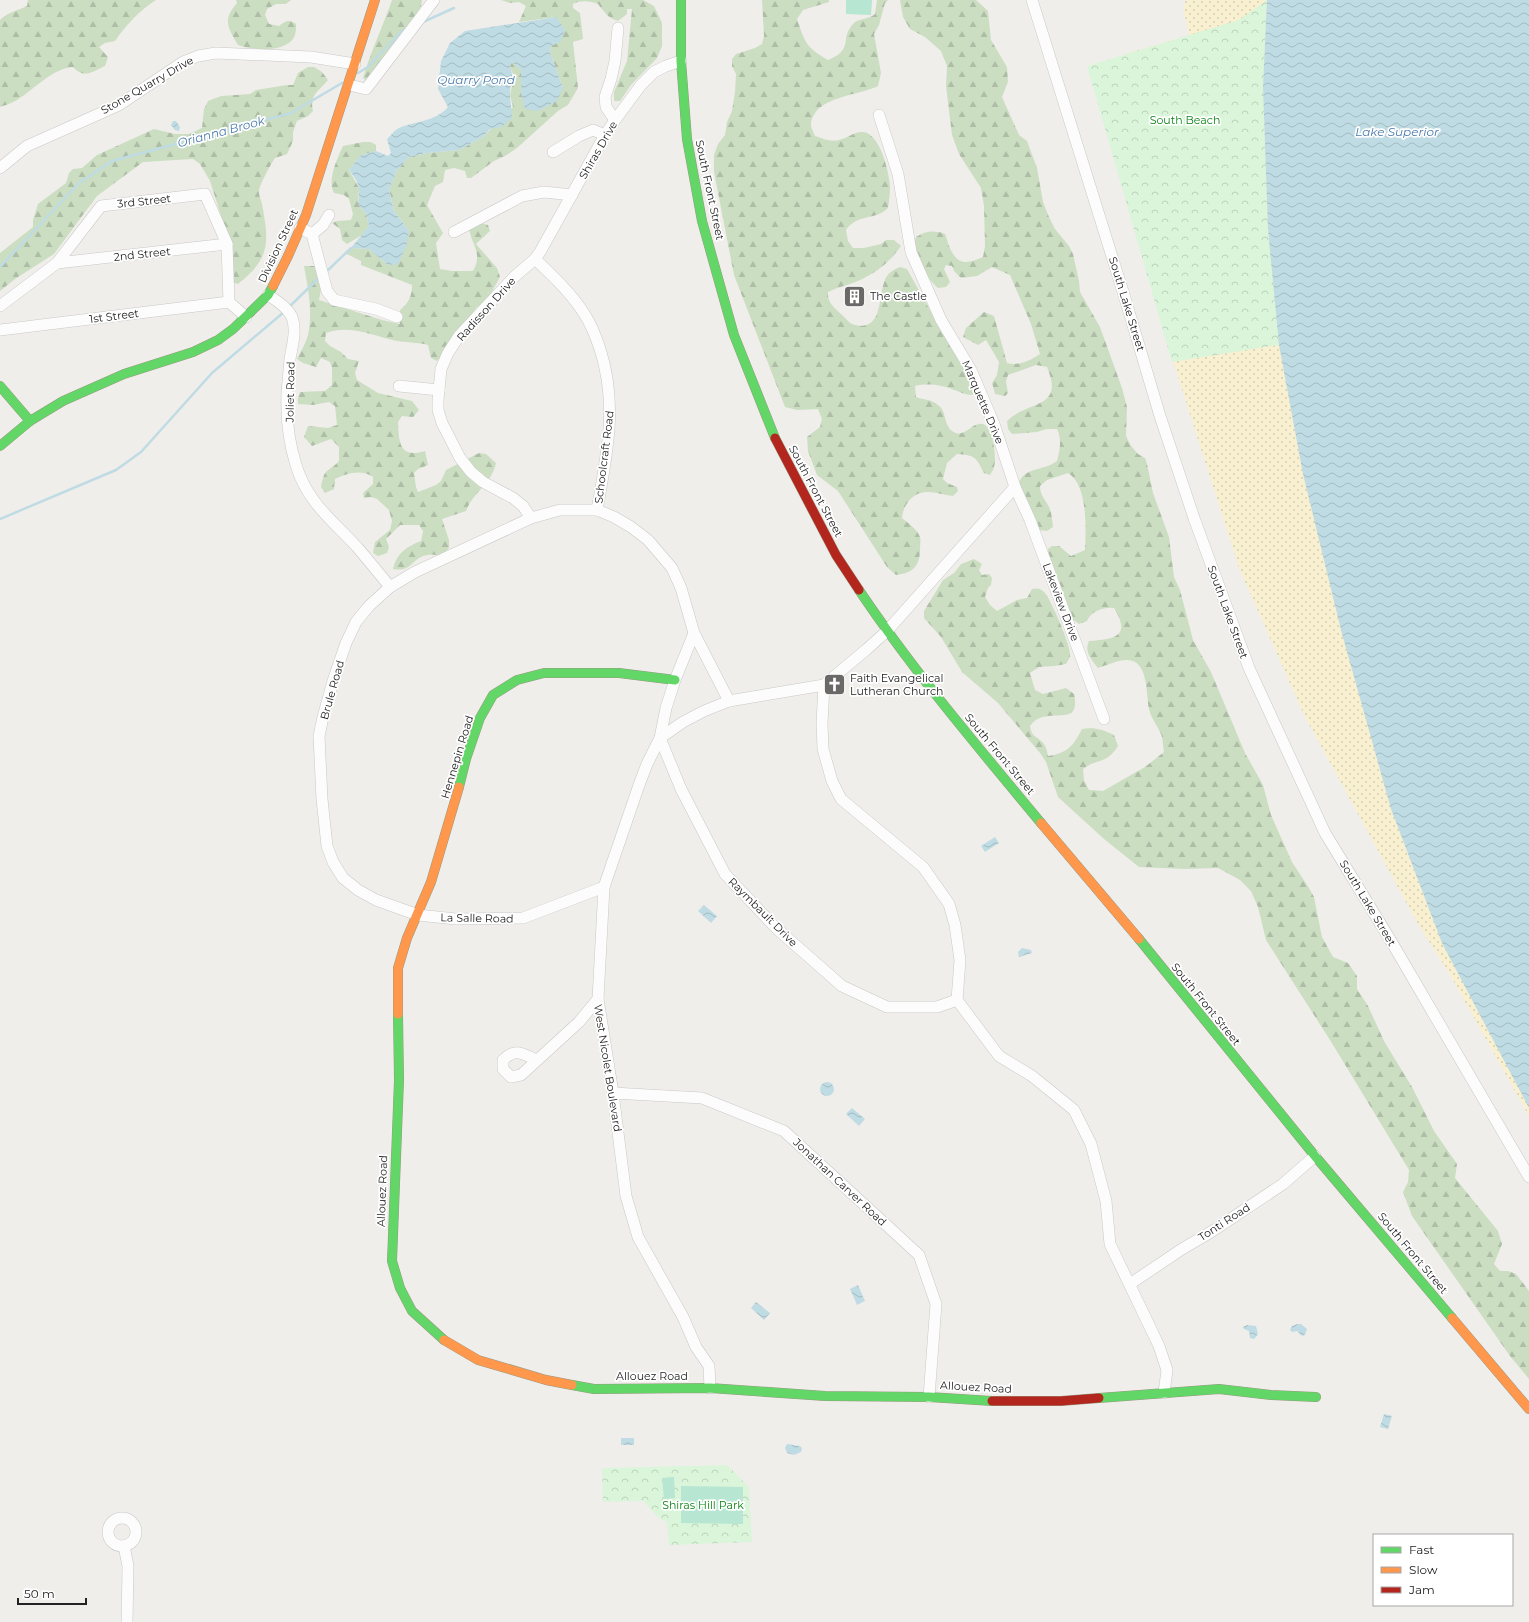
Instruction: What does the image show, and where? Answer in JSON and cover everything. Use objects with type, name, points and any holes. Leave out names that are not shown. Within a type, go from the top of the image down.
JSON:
[{"type":"main road","name":"Division Street","points":[[0,446],[30,422],[63,401],[88,388],[124,374],[193,352],[218,340],[246,317],[268,295],[300,228],[356,64],[375,0]]},
{"type":"main road","name":"South Front Street","points":[[681,0],[681,61],[687,139],[702,221],[734,335],[773,435],[836,555],[887,631],[976,745],[1114,909],[1315,1156],[1529,1409]]},
{"type":"main road","points":[[0,386],[30,422]]},
{"type":"main road","name":"Hennepin Road","points":[[418,915],[431,882],[456,801],[466,759],[478,725],[493,695],[517,680],[544,673],[619,673],[675,680]]},
{"type":"main road","name":"Allouez Road","points":[[418,915],[406,938],[398,968],[399,1080],[392,1261],[400,1288],[412,1311],[441,1338],[478,1360],[546,1380],[594,1389],[710,1388],[825,1396],[929,1397],[976,1401],[1061,1401],[1218,1390],[1284,1396],[1316,1397]]},
{"type":"street","points":[[349,85],[366,89],[434,0]]},
{"type":"street","name":"South Lake Street","points":[[1032,0],[1160,416],[1194,518],[1248,668],[1325,833],[1392,941],[1461,1063],[1529,1178]]},
{"type":"street","points":[[615,120],[606,107],[605,97],[615,61],[618,28]]},
{"type":"street","name":"Stone Quarry Drive","points":[[0,168],[27,146],[119,105],[183,62],[198,56],[216,53],[311,57],[356,64]]},
{"type":"street","name":"Shiras Drive","points":[[534,259],[551,234],[605,135],[615,120],[641,85],[654,72],[681,61]]},
{"type":"street","name":"Marquette Drive","points":[[879,115],[898,174],[911,252],[941,320],[971,370],[994,424],[1015,487]]},
{"type":"street","points":[[553,152],[579,136],[593,130],[605,135]]},
{"type":"street","points":[[454,232],[522,196],[544,192],[572,195]]},
{"type":"street","name":"3rd Street","points":[[57,263],[101,206],[205,194],[227,244]]},
{"type":"street","points":[[312,234],[323,225],[329,215]]},
{"type":"street","points":[[300,228],[312,234],[327,290],[334,300],[376,309],[397,317]]},
{"type":"street","points":[[227,244],[229,302],[246,317]]},
{"type":"street","name":"2nd Street","points":[[57,263],[227,244]]},
{"type":"street","name":"Radisson Drive","points":[[530,518],[523,506],[483,482],[471,472],[460,458],[442,422],[438,410],[441,369],[448,353],[460,336],[514,276],[534,259]]},
{"type":"street","name":"Schoolcraft Road","points":[[534,259],[556,279],[586,316],[594,330],[606,370],[610,406],[610,425],[597,510]]},
{"type":"street","points":[[0,306],[57,263]]},
{"type":"street","name":"Joliet Road","points":[[268,295],[287,309],[295,330],[287,395],[289,428],[295,464],[300,478],[315,505],[357,548],[390,587]]},
{"type":"street","name":"1st Street","points":[[0,330],[229,302]]},
{"type":"street","points":[[399,386],[439,390]]},
{"type":"street","points":[[1015,487],[887,631],[824,684],[822,723],[824,749],[832,781],[841,799],[923,867],[949,904],[956,926],[960,960],[957,1000],[999,1056],[1032,1076],[1074,1110],[1091,1144],[1106,1201],[1110,1244],[1159,1346],[1167,1370],[1164,1393]]},
{"type":"street","name":"Lakeview Drive","points":[[1015,487],[1030,520],[1104,719]]},
{"type":"street","points":[[530,518],[560,510],[597,510],[614,517],[631,527],[648,540],[672,568],[681,588],[694,633],[729,701]]},
{"type":"street","name":"Brule Road","points":[[418,915],[376,900],[358,890],[344,878],[334,862],[327,846],[322,799],[320,736],[323,717],[333,681],[346,643],[356,622],[369,606],[390,587],[416,572],[530,518]]},
{"type":"street","name":"West Nicolet Boulevard","points":[[694,633],[675,680],[666,708],[660,738],[639,784],[604,887],[598,1000],[613,1093],[626,1196],[638,1237],[683,1317],[696,1347],[709,1366],[710,1388]]},
{"type":"street","name":"West Nicolet Boulevard","points":[[660,738],[683,722],[704,711],[729,701],[824,684]]},
{"type":"street","name":"Raymbault Drive","points":[[660,738],[681,789],[725,874],[776,928],[842,986],[887,1007],[937,1007],[957,1000]]},
{"type":"street","name":"La Salle Road","points":[[418,915],[456,919],[524,918],[604,887]]},
{"type":"street","points":[[536,1060],[579,1022],[598,1000]]},
{"type":"street","name":"Jonathan Carver Road","points":[[613,1093],[702,1098],[784,1131],[919,1255],[936,1304],[929,1397]]},
{"type":"street","name":"Tonti Road","points":[[1130,1284],[1283,1184],[1315,1156]]},
{"type":"street","points":[[124,1546],[128,1566],[127,1622]]},
{"type":"green space","points":[[28,0],[156,0],[133,19],[115,41],[105,43],[99,47],[108,57],[105,66],[85,74],[77,71],[73,67],[58,71],[50,75],[24,96],[0,107],[0,20],[27,6]]},
{"type":"green space","points":[[236,0],[291,0],[286,4],[276,4],[267,9],[265,15],[269,24],[279,26],[289,21],[294,22],[296,24],[293,39],[282,47],[267,49],[238,45],[229,29],[228,24],[229,14],[237,3]]},
{"type":"green space","points":[[392,0],[422,0],[421,6],[414,18],[368,82],[363,78]]},
{"type":"green space","points":[[501,0],[643,0],[654,6],[662,23],[662,46],[657,58],[631,85],[620,101],[614,101],[614,92],[627,61],[632,9],[627,9],[627,14],[618,21],[604,12],[598,4],[586,1],[573,4],[573,8],[580,13],[583,39],[573,42],[578,88],[568,105],[558,111],[517,148],[494,161],[471,178],[467,178],[465,171],[454,168],[445,170],[443,182],[435,186],[427,205],[443,233],[436,243],[440,269],[452,271],[473,271],[476,265],[477,254],[469,229],[481,223],[488,225],[490,231],[476,244],[497,268],[500,277],[488,299],[477,307],[437,361],[431,358],[428,345],[397,341],[353,330],[326,333],[325,341],[330,346],[341,352],[348,359],[359,361],[355,373],[357,380],[378,393],[412,401],[419,410],[413,417],[402,416],[398,422],[400,442],[405,451],[416,453],[425,451],[428,465],[418,469],[414,473],[418,492],[436,485],[441,481],[446,470],[479,453],[486,454],[496,463],[494,471],[469,504],[466,511],[442,519],[449,540],[449,548],[442,555],[423,556],[407,568],[399,570],[393,569],[399,555],[403,551],[411,545],[421,541],[423,531],[419,525],[400,525],[386,539],[389,547],[387,553],[378,556],[373,553],[375,542],[390,530],[392,521],[389,510],[377,499],[371,497],[364,498],[363,493],[373,484],[373,477],[364,473],[344,475],[335,479],[334,489],[325,493],[321,487],[322,480],[325,473],[339,461],[339,447],[331,439],[312,446],[304,437],[308,426],[328,428],[337,425],[335,406],[329,402],[313,405],[298,404],[300,392],[325,391],[332,385],[332,368],[330,362],[321,358],[316,367],[303,363],[297,359],[308,335],[310,318],[304,266],[318,266],[321,289],[319,300],[382,320],[400,324],[400,310],[406,305],[409,299],[412,285],[361,265],[361,261],[347,254],[351,248],[369,249],[388,265],[409,231],[394,211],[389,189],[397,170],[409,157],[427,153],[459,150],[483,137],[513,107],[510,95],[514,77],[510,66],[512,62],[521,70],[521,94],[563,88],[550,52],[556,17],[519,22],[526,6],[519,2],[510,3]]},
{"type":"green space","points":[[762,0],[829,0],[829,2],[803,10],[797,19],[807,44],[828,60],[836,56],[844,48],[849,29],[855,22],[875,14],[877,0],[888,0],[885,3],[879,25],[874,34],[881,73],[878,86],[838,98],[828,103],[820,108],[814,115],[811,125],[815,136],[828,140],[839,140],[860,132],[869,134],[874,139],[879,146],[888,172],[890,195],[888,208],[878,215],[861,219],[851,225],[846,230],[848,241],[853,248],[864,248],[881,244],[886,240],[894,240],[901,246],[890,260],[881,268],[861,279],[828,292],[828,298],[833,306],[854,325],[860,326],[868,324],[877,314],[884,282],[887,276],[893,270],[900,267],[907,269],[951,348],[971,380],[974,388],[973,395],[970,395],[940,386],[920,385],[915,386],[916,397],[938,405],[943,411],[947,425],[956,433],[964,432],[979,424],[986,426],[992,437],[995,457],[994,468],[990,475],[984,473],[977,460],[971,456],[957,454],[947,463],[943,479],[947,483],[957,487],[958,491],[953,496],[934,492],[923,492],[913,496],[904,508],[902,518],[919,534],[920,555],[917,565],[911,571],[902,574],[896,575],[887,567],[838,491],[817,475],[808,451],[807,437],[820,427],[822,419],[818,409],[797,410],[785,407],[734,275],[714,172],[714,155],[718,144],[725,135],[727,122],[732,111],[736,74],[732,66],[732,59],[736,54],[755,48],[762,44],[764,36]]},
{"type":"green space","points":[[846,0],[872,0],[871,15],[846,14]]},
{"type":"green space","points":[[900,0],[976,0],[988,11],[991,40],[1007,67],[1008,82],[1002,97],[1019,135],[1027,141],[1037,168],[1043,202],[1055,229],[1069,246],[1073,254],[1080,292],[1100,327],[1122,388],[1127,407],[1126,436],[1131,446],[1138,454],[1145,458],[1147,464],[1153,493],[1169,537],[1174,577],[1180,590],[1193,640],[1211,672],[1245,753],[1263,785],[1271,815],[1292,862],[1314,897],[1322,937],[1333,957],[1348,963],[1357,976],[1357,989],[1368,1006],[1384,1041],[1412,1087],[1434,1131],[1457,1164],[1455,1178],[1498,1231],[1502,1244],[1494,1264],[1500,1271],[1508,1271],[1516,1274],[1529,1291],[1529,1379],[1510,1356],[1412,1216],[1403,1192],[1408,1182],[1409,1170],[1330,1040],[1266,940],[1258,907],[1251,891],[1240,880],[1218,868],[1185,869],[1139,867],[1104,839],[1058,797],[1046,762],[1040,753],[998,703],[962,672],[941,637],[924,618],[924,611],[943,580],[954,573],[961,564],[974,559],[982,564],[979,570],[982,575],[989,574],[992,578],[991,585],[988,588],[985,597],[990,605],[997,611],[1017,600],[1027,598],[1032,589],[1037,588],[1041,590],[1047,596],[1060,623],[1068,643],[1070,656],[1066,664],[1039,667],[1030,673],[1035,690],[1043,694],[1066,688],[1074,694],[1075,705],[1073,711],[1068,714],[1044,716],[1030,726],[1033,734],[1044,744],[1048,756],[1055,755],[1069,748],[1076,740],[1082,729],[1099,729],[1114,735],[1118,746],[1114,752],[1105,759],[1093,763],[1083,769],[1084,780],[1089,790],[1103,791],[1145,767],[1164,752],[1161,734],[1150,712],[1147,687],[1143,672],[1139,666],[1134,662],[1124,660],[1098,668],[1088,652],[1087,649],[1089,641],[1113,637],[1121,630],[1119,617],[1114,608],[1098,610],[1087,621],[1079,624],[1070,617],[1048,555],[1048,549],[1052,546],[1059,546],[1071,556],[1085,550],[1086,531],[1084,508],[1079,487],[1075,479],[1068,473],[1047,480],[1040,486],[1052,517],[1053,527],[1047,531],[1039,530],[1018,485],[1021,479],[1029,472],[1057,461],[1060,437],[1057,429],[1012,434],[1008,429],[1007,421],[1015,414],[1042,402],[1048,397],[1051,391],[1051,381],[1047,367],[1036,365],[1008,375],[1006,381],[1008,393],[1005,396],[995,394],[992,383],[997,375],[999,362],[986,340],[978,345],[963,337],[966,328],[984,312],[994,316],[1007,363],[1015,364],[1024,362],[1040,354],[1031,324],[1010,275],[992,267],[977,276],[961,278],[954,271],[952,266],[946,265],[944,269],[950,282],[946,287],[938,288],[926,275],[916,258],[914,247],[916,237],[927,232],[945,234],[951,250],[955,257],[959,260],[970,262],[983,257],[985,246],[984,206],[981,188],[959,154],[952,135],[946,86],[947,66],[941,51],[925,37],[910,29],[903,17]]},
{"type":"green space","name":"South Beach","points":[[1267,0],[1263,87],[1268,229],[1279,345],[1172,362],[1087,66],[1239,20]]},
{"type":"green space","points":[[308,67],[314,67],[322,72],[328,80],[318,90],[312,101],[313,111],[308,116],[297,121],[293,132],[293,141],[287,154],[275,158],[263,180],[259,192],[266,229],[265,248],[257,266],[238,284],[234,283],[230,277],[232,251],[210,181],[200,164],[193,159],[143,162],[97,196],[54,254],[15,279],[0,291],[0,253],[33,227],[33,220],[38,204],[66,183],[69,173],[73,169],[82,168],[97,155],[154,129],[175,134],[189,134],[202,128],[204,109],[208,101],[221,96],[250,94],[256,90],[293,85],[298,73]]},
{"type":"green space","points":[[371,142],[376,145],[376,151],[361,155],[349,170],[359,188],[358,204],[366,214],[369,226],[362,235],[347,244],[342,240],[340,229],[332,223],[351,220],[353,214],[349,199],[344,195],[334,193],[332,188],[332,176],[343,146]]},
{"type":"green space","name":"Shiras Hill Park","points":[[727,1465],[749,1487],[752,1542],[669,1545],[667,1522],[659,1518],[643,1501],[603,1502],[602,1468]]},
{"type":"green space","points":[[674,1477],[675,1498],[664,1499],[662,1478]]},
{"type":"green space","points":[[681,1486],[743,1487],[743,1524],[681,1523]]},
{"type":"sand","name":"Lake Superior","points":[[1186,0],[1400,0],[1529,941],[1529,1116],[1449,973],[1418,924],[1304,715],[1239,568],[1158,314],[1122,55],[1189,35],[1183,7]]},
{"type":"water","name":"Lake Superior","points":[[1267,0],[1529,0],[1529,1108],[1442,943],[1391,809],[1342,634],[1303,474],[1279,345],[1268,229],[1263,87]]},
{"type":"water","name":"Quarry Pond","points":[[556,17],[565,30],[560,42],[551,46],[550,52],[563,88],[557,101],[538,111],[525,109],[521,94],[521,70],[512,62],[510,66],[512,78],[510,95],[512,118],[502,127],[490,129],[483,137],[459,150],[427,153],[409,157],[397,170],[389,190],[394,211],[409,231],[407,244],[398,264],[388,265],[369,249],[351,248],[369,226],[366,214],[358,204],[359,189],[357,182],[349,170],[361,155],[376,151],[388,156],[391,153],[387,139],[396,130],[437,116],[448,107],[438,89],[441,61],[450,43],[465,31]]},
{"type":"water","points":[[173,121],[176,121],[180,127],[179,131],[175,130],[171,125]]},
{"type":"water","points":[[995,837],[999,843],[985,852],[981,846]]},
{"type":"water","points":[[704,905],[717,916],[711,923],[698,911]]},
{"type":"water","points":[[1022,948],[1031,950],[1032,953],[1019,957],[1018,952]]},
{"type":"water","points":[[824,1082],[830,1082],[834,1086],[834,1092],[830,1096],[824,1096],[820,1092],[820,1086]]},
{"type":"water","points":[[852,1108],[865,1119],[859,1126],[846,1114]]},
{"type":"water","points":[[858,1285],[865,1301],[857,1305],[850,1289]]},
{"type":"water","points":[[756,1302],[770,1313],[764,1320],[751,1308]]},
{"type":"water","points":[[1301,1324],[1307,1329],[1305,1335],[1302,1336],[1297,1331],[1292,1332],[1290,1330],[1292,1326]]},
{"type":"water","points":[[1247,1325],[1256,1326],[1258,1334],[1254,1339],[1250,1338],[1249,1331],[1243,1327]]},
{"type":"water","points":[[1384,1414],[1392,1416],[1388,1429],[1380,1427]]},
{"type":"water","points":[[621,1438],[634,1438],[634,1445],[621,1445]]},
{"type":"water","points":[[787,1444],[800,1446],[802,1448],[801,1452],[794,1455],[787,1453],[785,1448]]},
{"type":"waterway","name":"Orianna Brook","points":[[423,22],[454,8]]},
{"type":"waterway","name":"Orianna Brook","points":[[358,73],[368,67],[402,31],[406,29]]},
{"type":"waterway","name":"Orianna Brook","points":[[0,267],[79,183],[112,161],[291,113],[342,83]]},
{"type":"waterway","points":[[325,273],[351,248]]},
{"type":"waterway","points":[[289,307],[320,277]]},
{"type":"waterway","points":[[0,519],[116,470],[141,452],[212,373],[284,312]]},
{"type":"traffic: fast","points":[[681,0],[681,61],[687,139],[702,221],[734,335],[775,438]]},
{"type":"traffic: fast","points":[[0,446],[30,421],[63,401],[124,374],[193,352],[218,340],[233,329],[268,295],[273,286]]},
{"type":"traffic: fast","points":[[0,386],[30,421]]},
{"type":"traffic: fast","points":[[859,590],[924,680],[1041,823]]},
{"type":"traffic: fast","points":[[459,787],[466,759],[480,718],[493,695],[517,680],[544,673],[619,673],[675,680]]},
{"type":"traffic: fast","points":[[1139,939],[1315,1156],[1452,1318]]},
{"type":"traffic: fast","points":[[398,1014],[399,1080],[392,1261],[400,1288],[412,1311],[444,1340]]},
{"type":"traffic: fast","points":[[572,1385],[594,1389],[710,1388],[825,1396],[929,1397],[992,1401]]},
{"type":"traffic: fast","points":[[1099,1398],[1219,1389],[1271,1395],[1316,1397]]},
{"type":"traffic: slow","points":[[273,286],[306,215],[375,0]]},
{"type":"traffic: slow","points":[[398,1014],[398,968],[407,938],[431,882],[459,787]]},
{"type":"traffic: slow","points":[[1041,823],[1139,939]]},
{"type":"traffic: slow","points":[[1452,1318],[1529,1409]]},
{"type":"traffic: slow","points":[[444,1340],[478,1360],[546,1380],[572,1385]]},
{"type":"traffic: jam","points":[[775,438],[836,555],[859,590]]},
{"type":"traffic: jam","points":[[992,1401],[1061,1401],[1099,1398]]},
{"type":"place","name":"The Castle","points":[[855,296]]},
{"type":"place","name":"Faith Evangelical Lutheran Church","points":[[834,684]]}]
